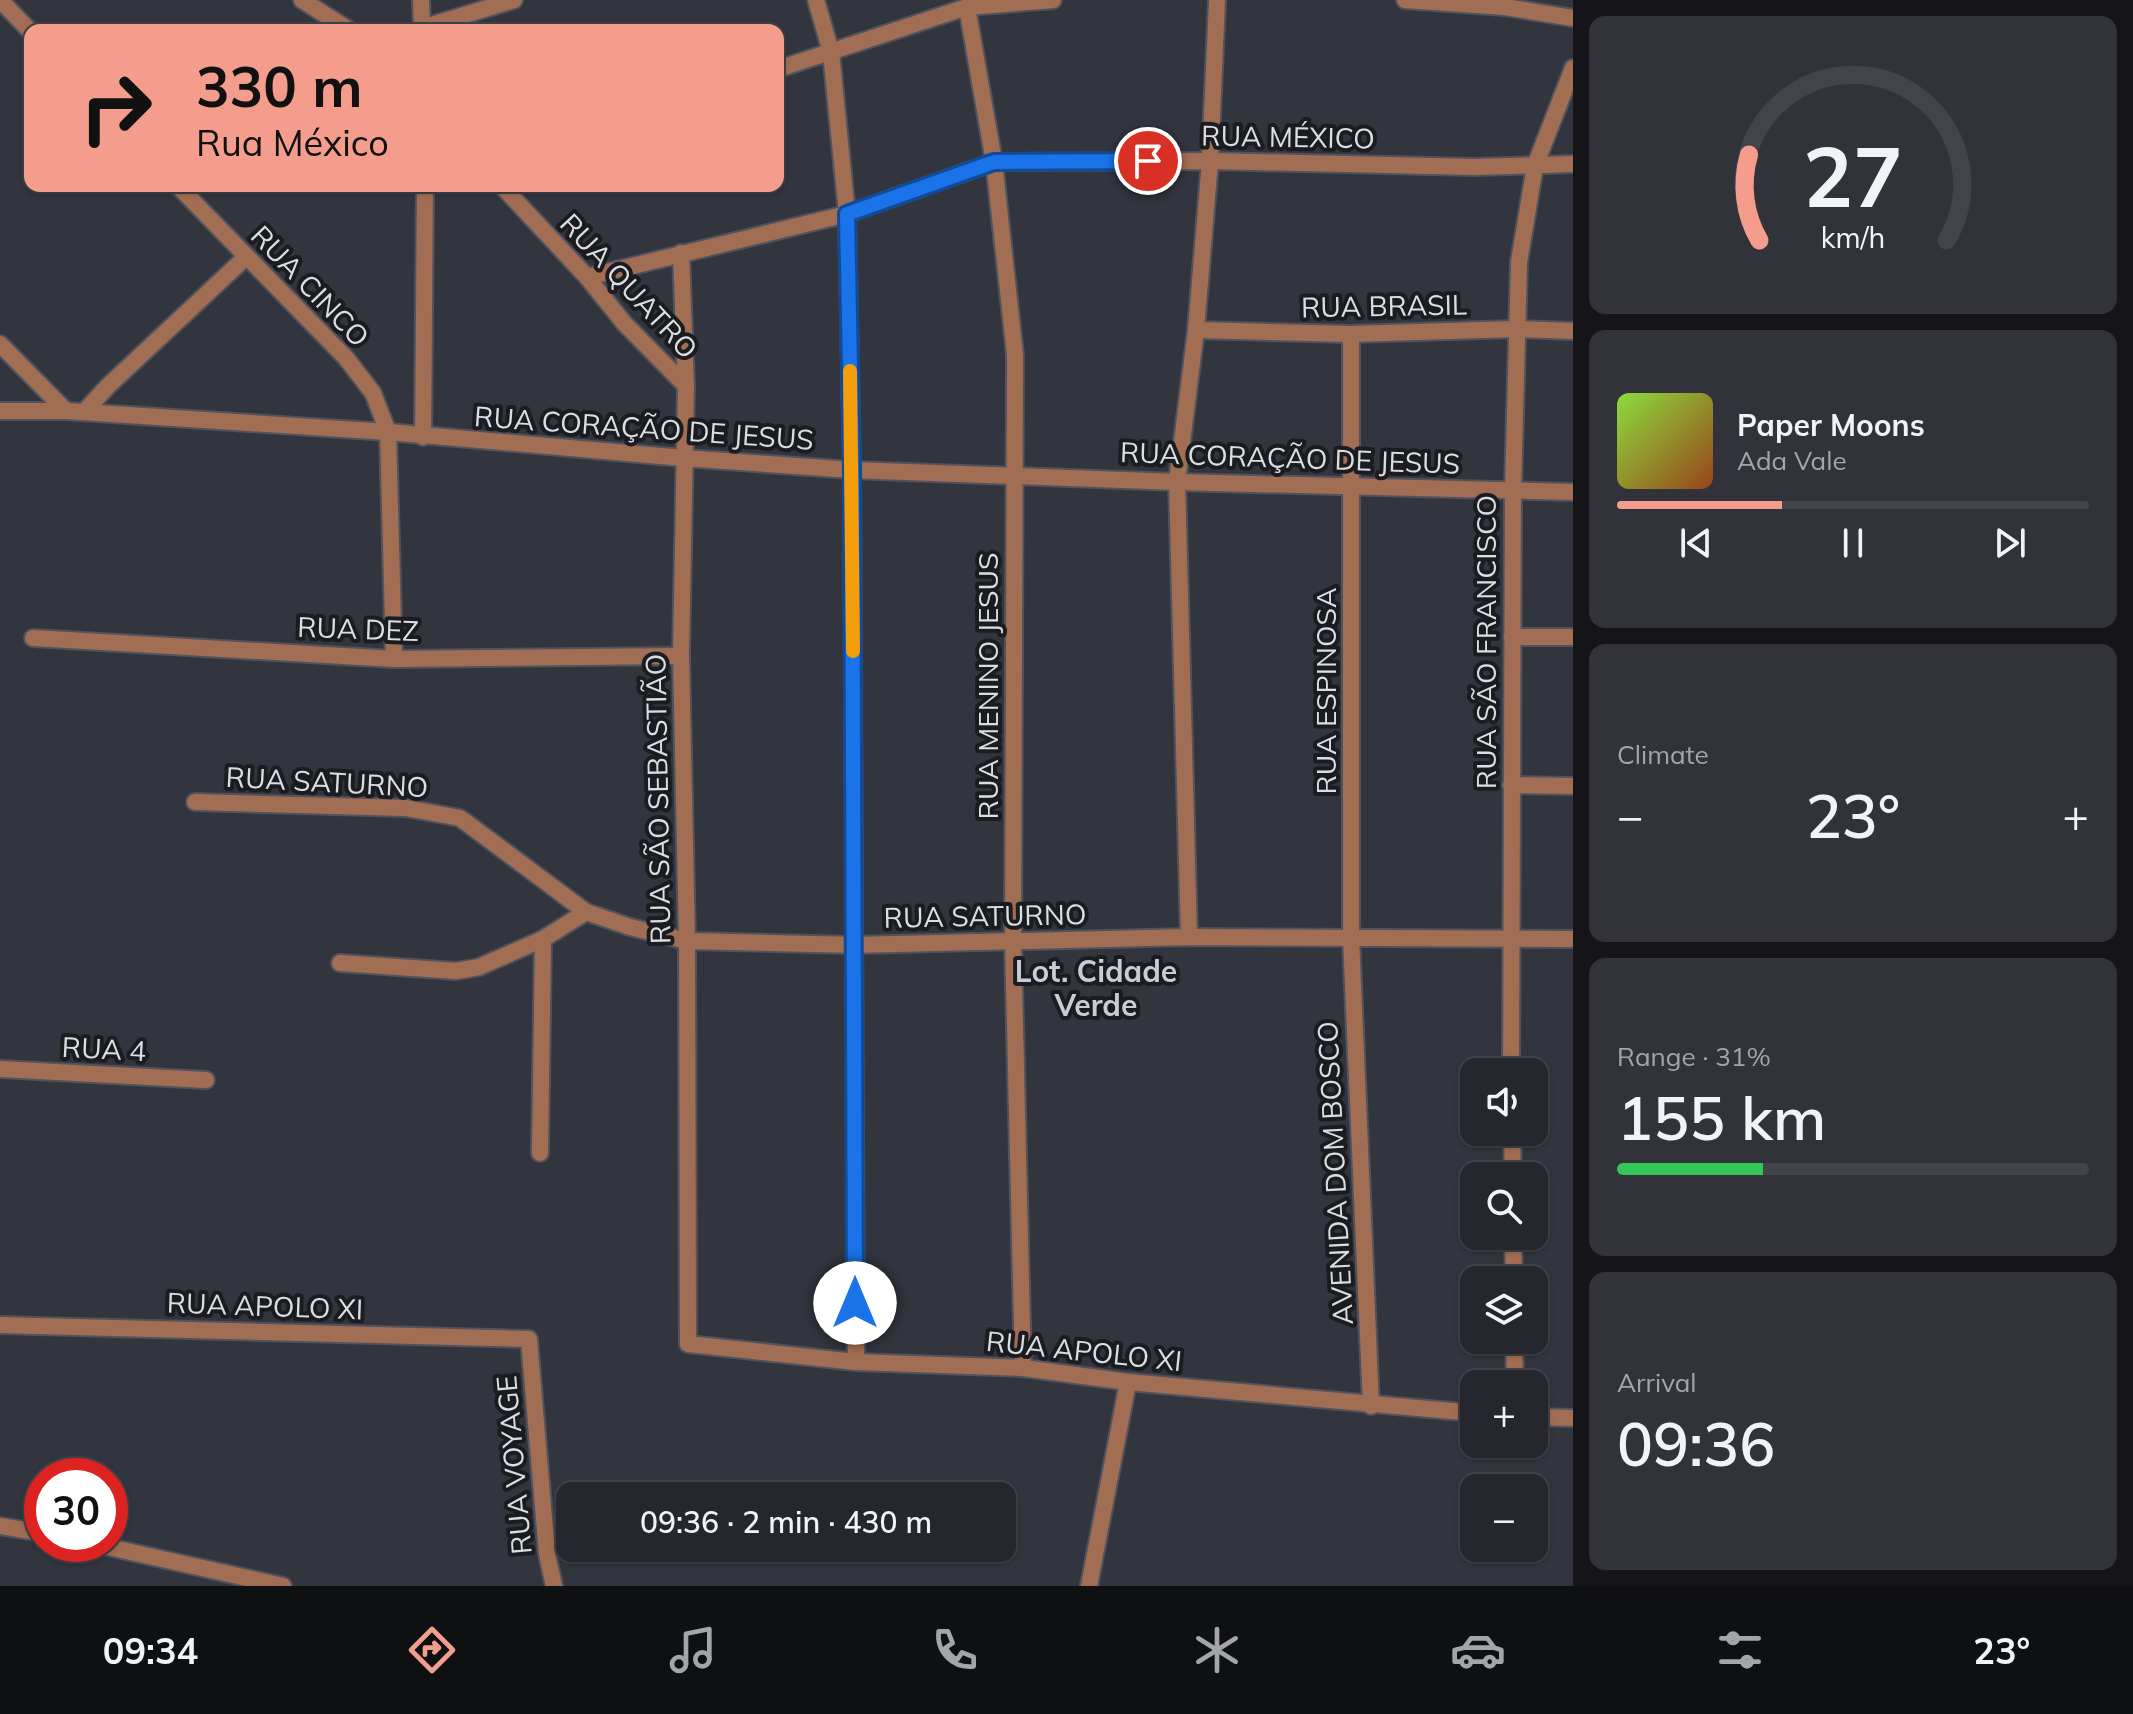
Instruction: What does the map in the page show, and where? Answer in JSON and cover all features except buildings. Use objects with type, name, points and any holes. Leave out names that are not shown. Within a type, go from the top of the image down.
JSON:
[{"type":"street","points":[[0,0],[24,25]]},
{"type":"street","points":[[302,0],[340,24]]},
{"type":"street","points":[[421,0],[422,24]]},
{"type":"street","points":[[438,24],[514,0]]},
{"type":"street","points":[[816,0],[831,52],[847,214],[852,470],[856,1362]]},
{"type":"street","points":[[784,67],[967,7],[1053,0]]},
{"type":"street","points":[[1189,937],[1177,482],[1196,330],[1210,161],[1217,0]]},
{"type":"street","points":[[1405,0],[1505,7],[1573,18]]},
{"type":"street","name":"RUA MENINO JESUS","points":[[967,7],[994,162],[1015,355],[1013,941],[1023,1368]]},
{"type":"street","name":"RUA SÃO FRANCISCO","points":[[1510,938],[1513,490],[1519,262],[1535,166],[1573,68]]},
{"type":"street","name":"RUA MÉXICO","points":[[587,277],[847,214],[994,162],[1210,161],[1475,167],[1573,164]]},
{"type":"street","name":"RUA CINCO","points":[[184,192],[346,358],[373,393],[388,432],[394,659]]},
{"type":"street","points":[[423,437],[425,192]]},
{"type":"street","name":"RUA QUATRO","points":[[512,192],[624,323],[686,386]]},
{"type":"street","name":"RUA SÃO SEBASTIÃO","points":[[681,253],[686,386],[681,656],[687,941],[688,1344]]},
{"type":"street","points":[[84,412],[246,257]]},
{"type":"street","name":"RUA BRASIL","points":[[1196,330],[1351,334],[1516,329],[1573,331]]},
{"type":"street","name":"RUA ESPINOSA","points":[[1351,334],[1351,938]]},
{"type":"street","points":[[0,344],[66,411]]},
{"type":"street","name":"RUA CORAÇÃO DE JESUS","points":[[0,411],[66,411],[388,432],[852,470],[1573,492]]},
{"type":"street","points":[[1512,637],[1573,637]]},
{"type":"street","name":"RUA DEZ","points":[[33,638],[394,659],[681,656]]},
{"type":"street","points":[[1511,785],[1573,786]]},
{"type":"street","name":"RUA SATURNO","points":[[195,802],[406,808],[460,818],[586,912],[687,941],[854,945],[1189,937],[1573,939]]},
{"type":"street","points":[[340,963],[456,971],[495,962],[543,939],[586,912]]},
{"type":"street","name":"AVENIDA DOM BOSCO","points":[[1351,938],[1371,1406]]},
{"type":"street","points":[[1510,938],[1511,1058]]},
{"type":"street","points":[[540,1153],[543,939]]},
{"type":"street","name":"RUA 4","points":[[0,1069],[206,1080]]},
{"type":"street","name":"RUA APOLO XI","points":[[0,1325],[529,1339]]},
{"type":"street","name":"RUA VOYAGE","points":[[529,1339],[547,1554],[554,1586]]},
{"type":"street","name":"RUA APOLO XI","points":[[688,1344],[856,1362],[1023,1368],[1128,1382],[1460,1412]]},
{"type":"street","points":[[1089,1586],[1128,1382]]},
{"type":"street","points":[[1548,1417],[1573,1418]]},
{"type":"street","points":[[0,1526],[24,1530]]},
{"type":"street","points":[[128,1551],[283,1586]]},
{"type":"slow traffic","points":[[850,371],[853,651]]},
{"type":"district","name":"Lot. Cidade Verde","points":[[1096,989]]},
{"type":"route","points":[[855,1303],[852,470],[847,214],[994,162],[1148,161]]}]
